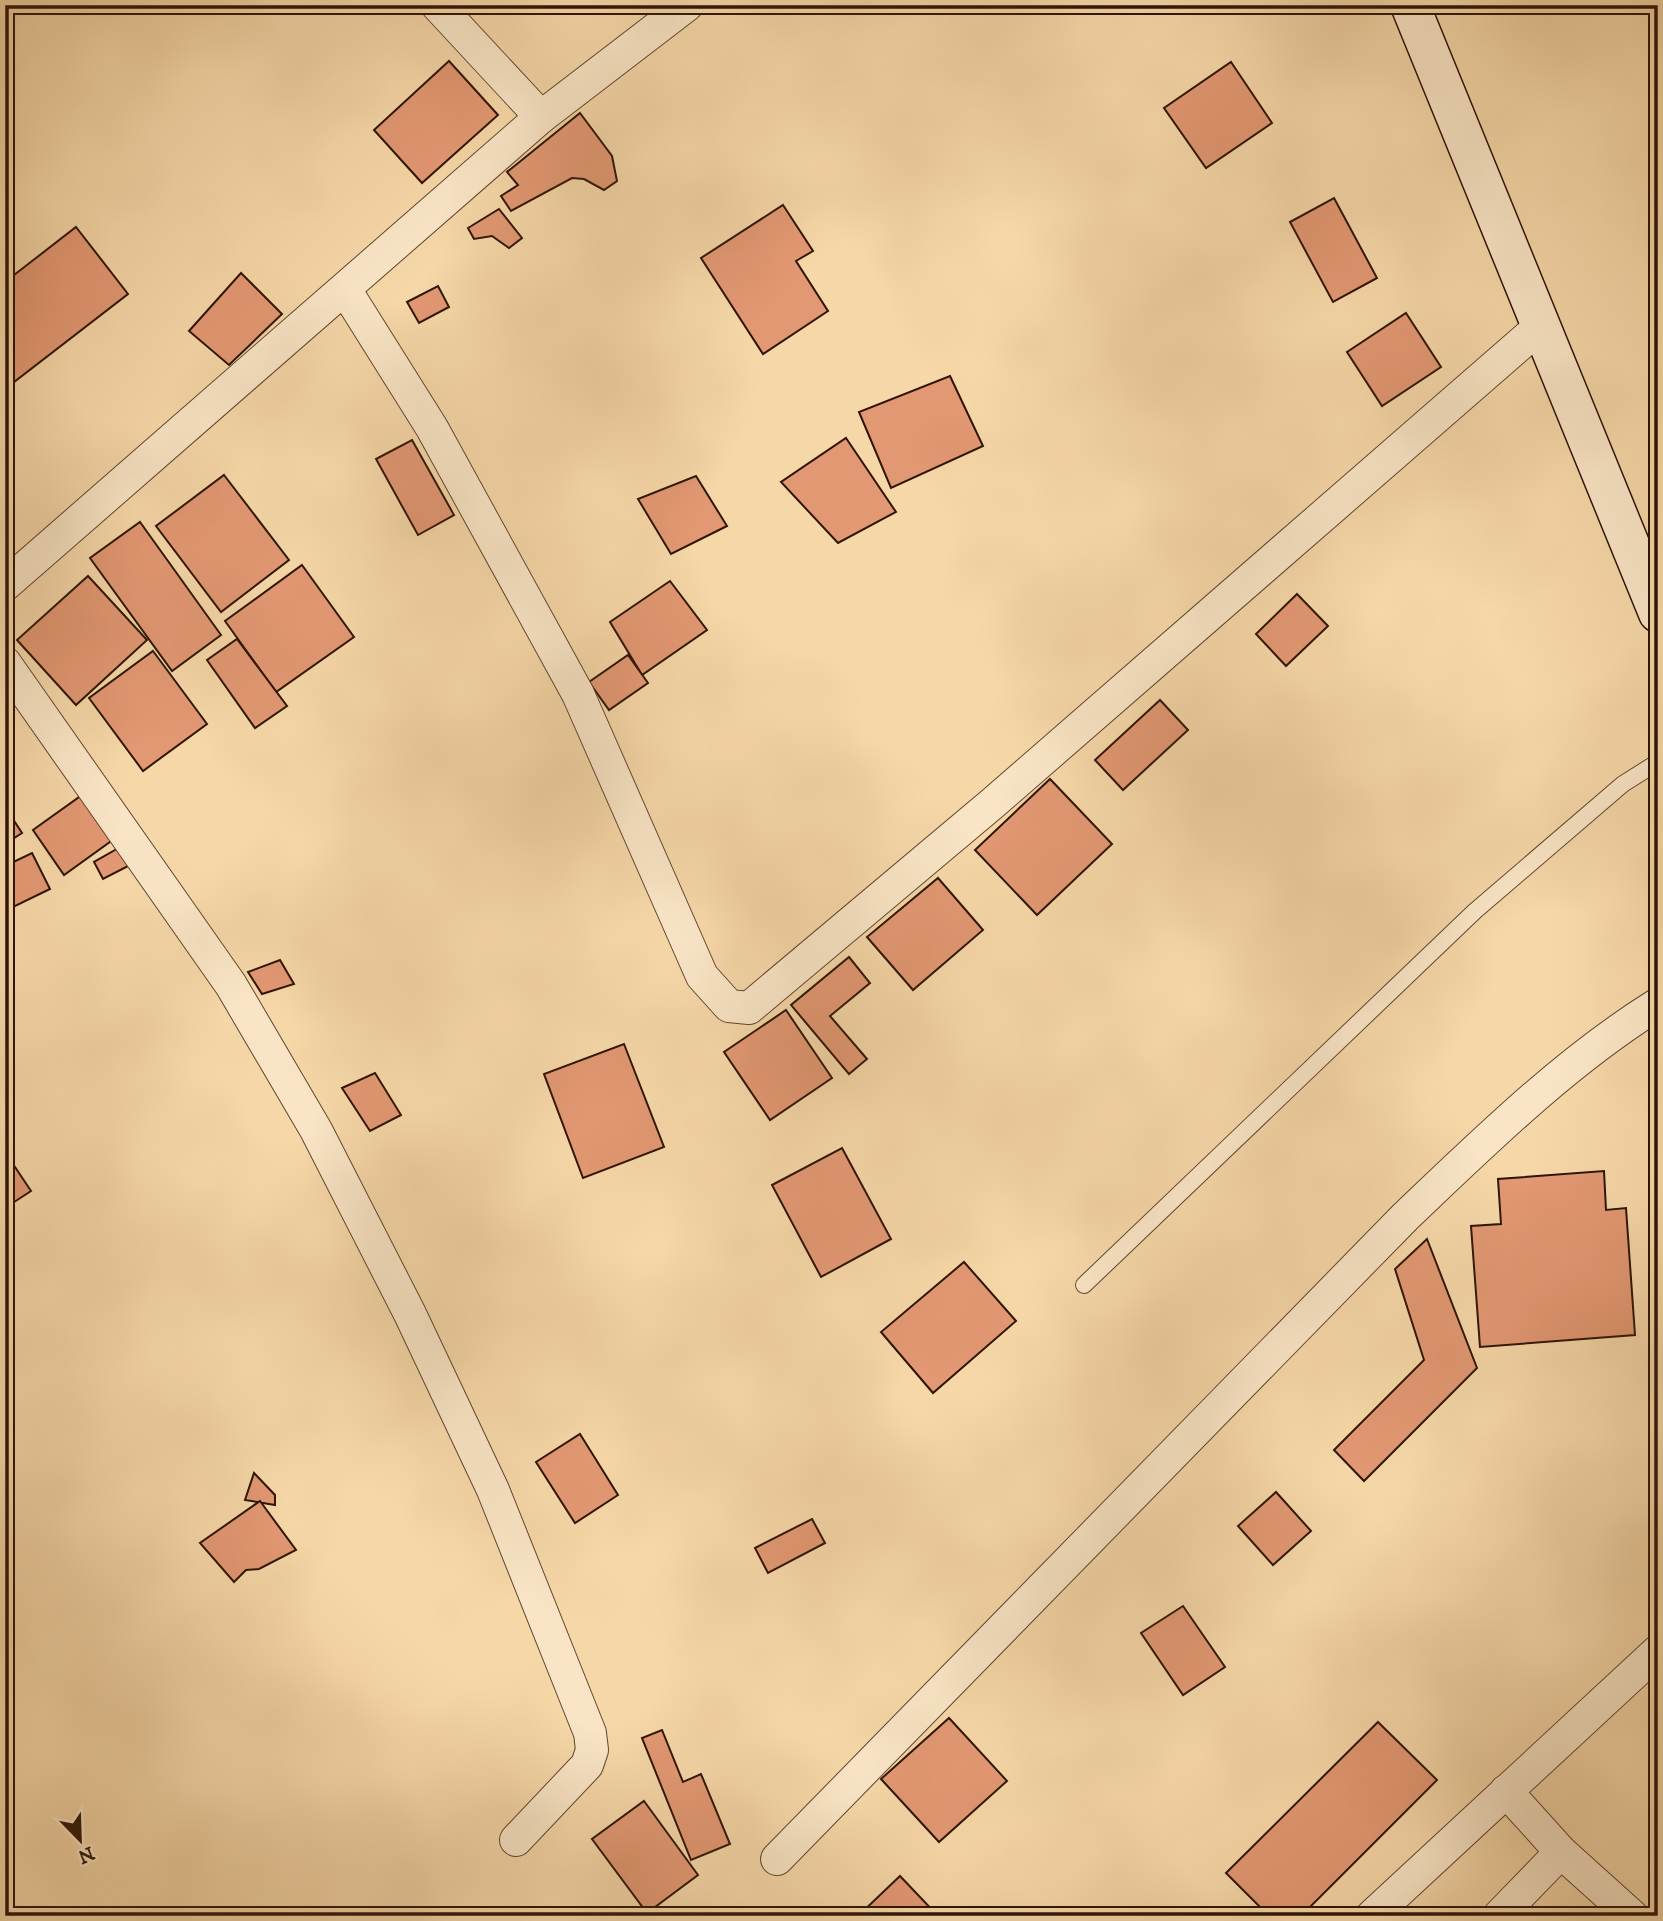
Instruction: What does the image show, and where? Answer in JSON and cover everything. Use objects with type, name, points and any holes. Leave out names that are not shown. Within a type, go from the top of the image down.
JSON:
[{"type":"main road","points":[[1410,5],[1658,613]]},
{"type":"street","points":[[437,5],[541,117]]},
{"type":"street","points":[[5,585],[541,117],[687,5]]},
{"type":"street","points":[[346,290],[432,428],[578,694],[702,976],[729,1006],[749,1008],[993,803],[1541,326]]},
{"type":"street","points":[[5,663],[239,997],[316,1130],[410,1314],[493,1490],[590,1733],[592,1750],[587,1765],[516,1840]]},
{"type":"street","points":[[777,1859],[1406,1216],[1493,1133],[1592,1052],[1658,1004]]},
{"type":"street","points":[[1372,1916],[1658,1651]]},
{"type":"street","points":[[1506,1791],[1561,1852],[1632,1916]]},
{"type":"street","points":[[1499,1916],[1561,1852]]},
{"type":"lane","points":[[1084,1285],[1475,911],[1623,784],[1658,762]]},
{"type":"building","points":[[449,61],[498,115],[422,183],[374,130]]},
{"type":"building","points":[[1231,62],[1272,123],[1206,168],[1164,108]]},
{"type":"building","points":[[580,113],[612,156],[617,181],[604,190],[584,179],[572,178],[511,211],[501,196],[518,185],[507,172]]},
{"type":"building","points":[[1334,198],[1377,278],[1333,302],[1290,222]]},
{"type":"building","points":[[783,205],[813,251],[796,261],[828,311],[763,354],[701,258]]},
{"type":"building","points":[[499,209],[522,238],[509,248],[492,236],[474,239],[468,228]]},
{"type":"building","points":[[76,227],[128,294],[14,382],[5,371],[5,282]]},
{"type":"building","points":[[241,273],[282,314],[229,365],[189,331]]},
{"type":"building","points":[[438,286],[449,307],[419,323],[407,302]]},
{"type":"building","points":[[1406,313],[1441,367],[1382,406],[1347,352]]},
{"type":"building","points":[[950,376],[983,446],[891,488],[859,412]]},
{"type":"building","points":[[846,438],[896,512],[838,543],[781,482]]},
{"type":"building","points":[[412,440],[454,515],[418,535],[376,459]]},
{"type":"building","points":[[224,475],[289,560],[221,612],[156,526]]},
{"type":"building","points":[[696,476],[727,526],[671,554],[638,499]]},
{"type":"building","points":[[140,522],[221,635],[172,671],[90,558]]},
{"type":"building","points":[[302,565],[354,637],[276,692],[225,621]]},
{"type":"building","points":[[88,576],[147,640],[76,705],[17,640]]},
{"type":"building","points":[[670,581],[707,630],[642,675],[610,622]]},
{"type":"building","points":[[1297,594],[1328,626],[1286,666],[1256,634]]},
{"type":"building","points":[[237,639],[287,706],[255,728],[207,660]]},
{"type":"building","points":[[153,651],[207,724],[143,771],[89,698]]},
{"type":"building","points":[[628,655],[648,683],[609,710],[589,682]]},
{"type":"building","points":[[1160,700],[1188,730],[1123,790],[1095,760]]},
{"type":"building","points":[[1050,779],[1112,844],[1037,915],[975,850]]},
{"type":"building","points":[[82,795],[114,839],[64,875],[33,830]]},
{"type":"building","points":[[5,807],[22,833],[5,844]]},
{"type":"building","points":[[122,846],[132,864],[103,879],[94,862]]},
{"type":"building","points":[[32,853],[50,889],[9,909],[5,901],[5,866]]},
{"type":"building","points":[[938,878],[983,930],[913,990],[867,937]]},
{"type":"building","points":[[849,957],[870,983],[830,1016],[867,1059],[849,1074],[791,1005]]},
{"type":"building","points":[[280,960],[294,984],[262,994],[248,972]]},
{"type":"building","points":[[786,1010],[832,1078],[770,1120],[724,1052]]},
{"type":"building","points":[[624,1044],[664,1147],[583,1178],[544,1074]]},
{"type":"building","points":[[375,1073],[401,1115],[370,1131],[342,1088]]},
{"type":"building","points":[[842,1148],[891,1239],[821,1277],[772,1185]]},
{"type":"building","points":[[5,1152],[31,1191],[5,1208]]},
{"type":"building","points":[[1604,1171],[1606,1210],[1626,1208],[1635,1335],[1480,1347],[1471,1226],[1501,1224],[1498,1179]]},
{"type":"building","points":[[1427,1239],[1477,1368],[1364,1481],[1334,1450],[1424,1360],[1395,1269]]},
{"type":"building","points":[[964,1262],[1016,1321],[933,1393],[881,1332]]},
{"type":"building","points":[[580,1434],[618,1495],[575,1523],[536,1462]]},
{"type":"building","points":[[254,1473],[275,1495],[275,1505],[245,1500]]},
{"type":"building","points":[[1276,1492],[1311,1531],[1273,1565],[1238,1526]]},
{"type":"building","points":[[260,1501],[296,1550],[259,1569],[246,1570],[234,1582],[200,1543]]},
{"type":"building","points":[[812,1519],[825,1543],[768,1573],[755,1548]]},
{"type":"building","points":[[1183,1606],[1225,1667],[1183,1695],[1141,1633]]},
{"type":"building","points":[[949,1718],[1007,1781],[939,1842],[881,1779]]},
{"type":"building","points":[[1378,1722],[1437,1780],[1301,1916],[1269,1916],[1226,1873]]},
{"type":"building","points":[[662,1730],[683,1782],[701,1774],[730,1844],[691,1860],[642,1738]]},
{"type":"building","points":[[644,1801],[698,1875],[647,1913],[592,1839]]},
{"type":"building","points":[[900,1876],[938,1916],[858,1916]]}]
